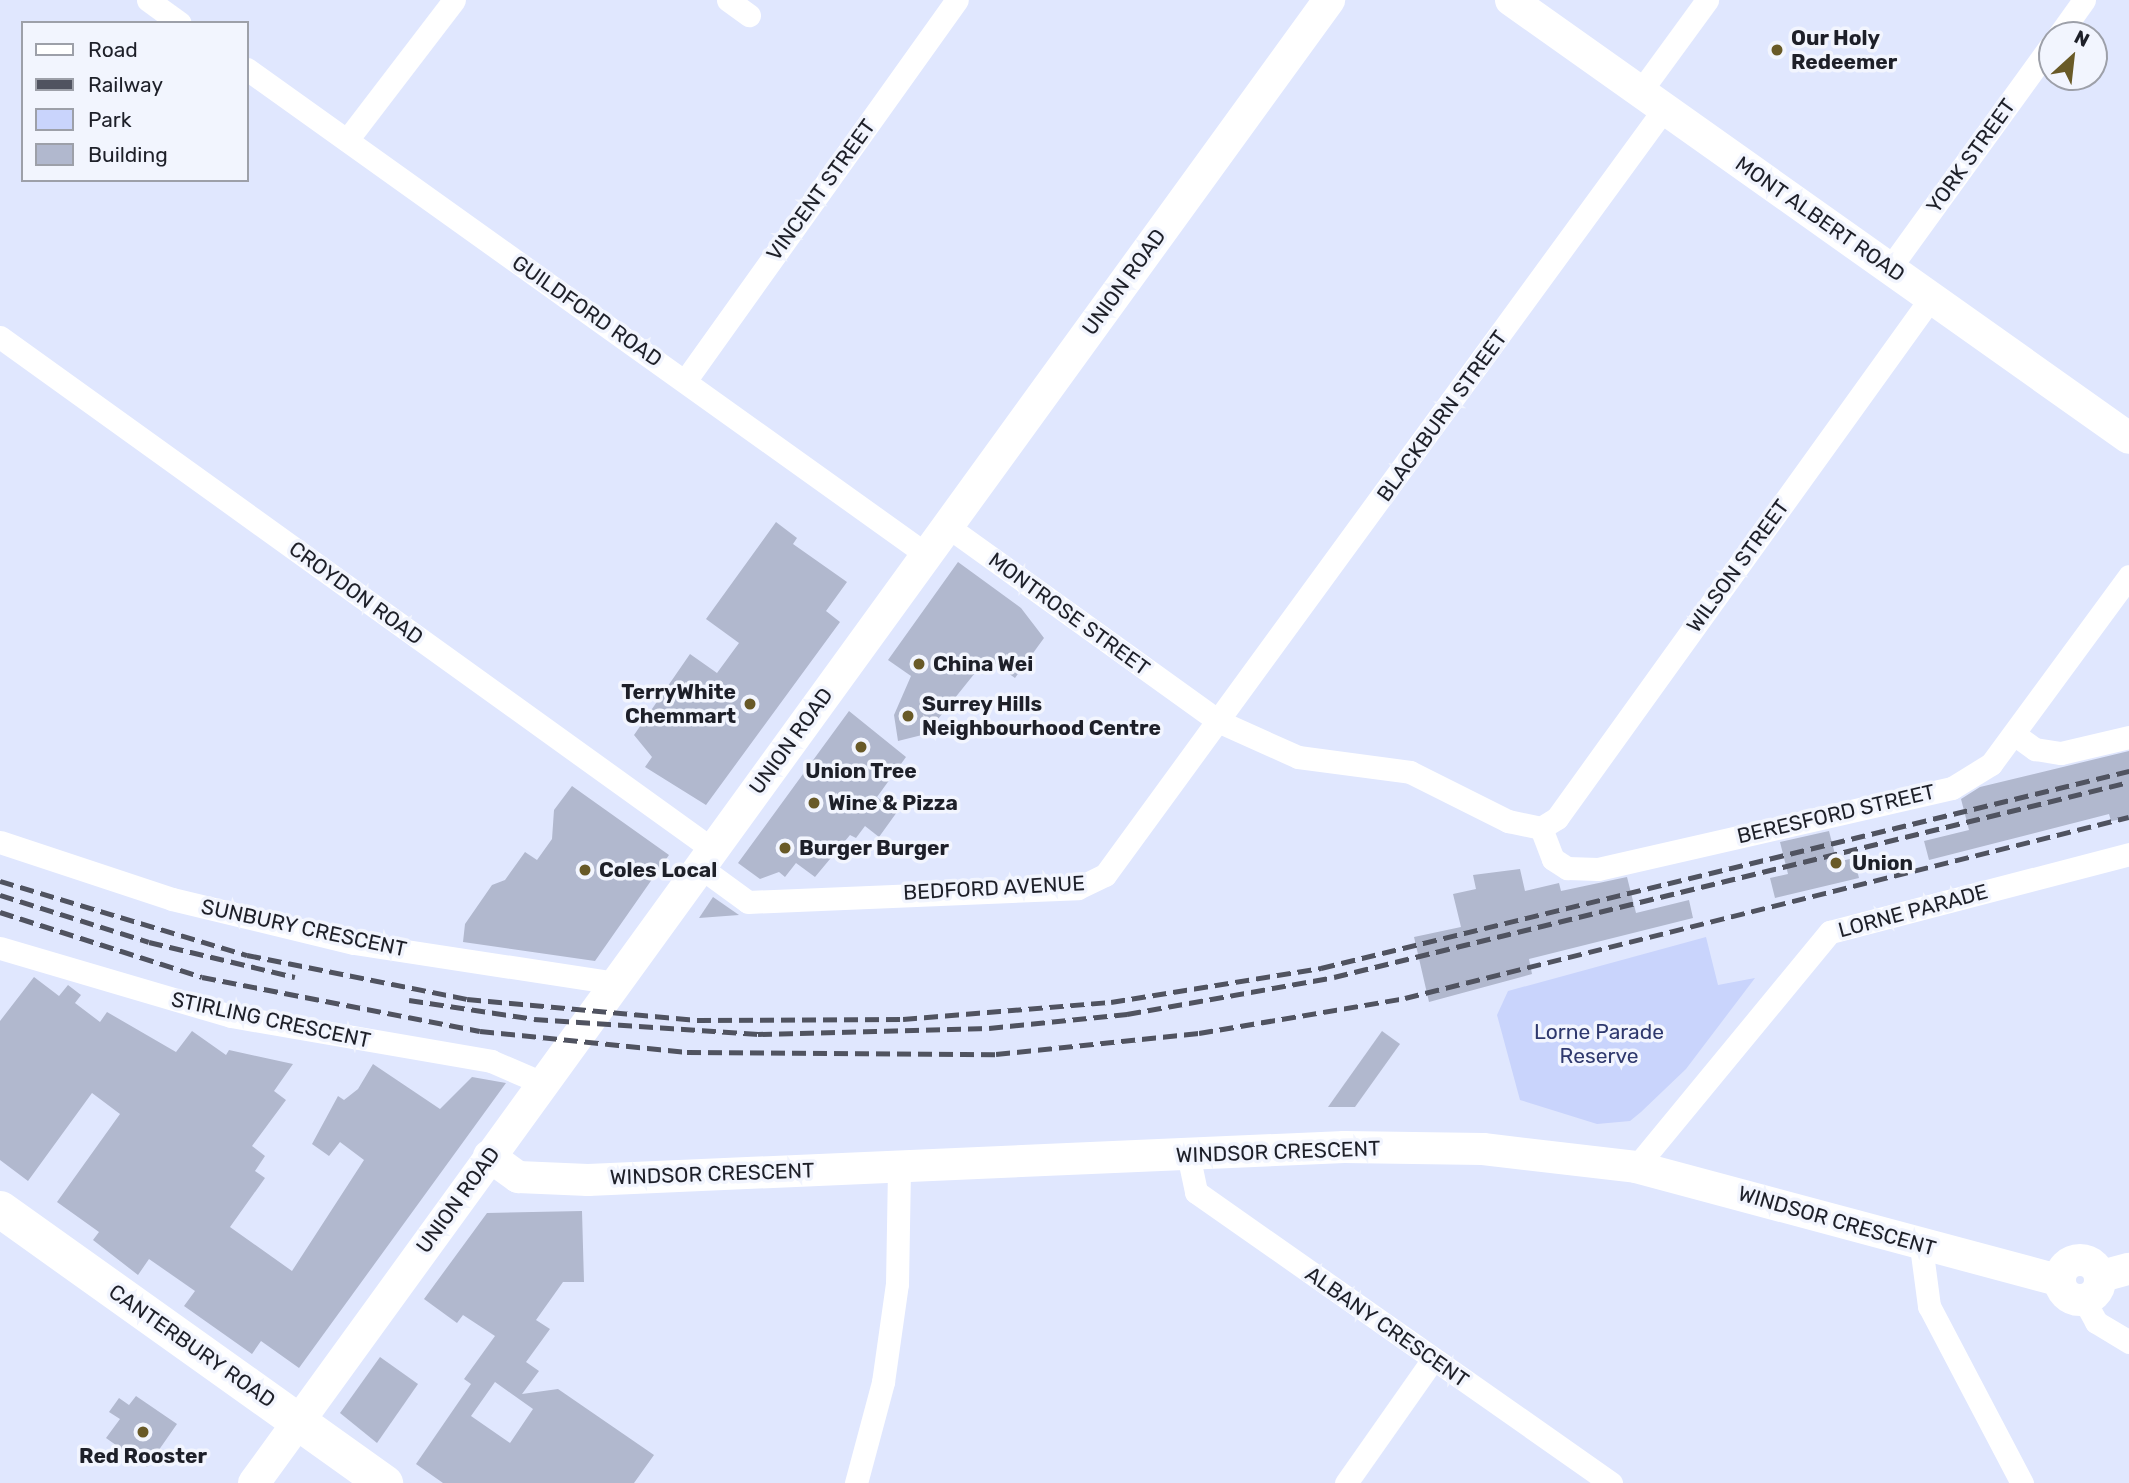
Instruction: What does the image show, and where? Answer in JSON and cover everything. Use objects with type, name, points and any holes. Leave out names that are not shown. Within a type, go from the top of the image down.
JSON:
[{"type":"main road","name":"UNION ROAD","points":[[254,1483],[1329,0]]},
{"type":"main road","name":"MONT ALBERT ROAD","points":[[1511,0],[2129,438]]},
{"type":"main road","name":"WINDSOR CRESCENT","points":[[489,1156],[518,1177],[588,1180],[1188,1154],[1483,1149],[1636,1167],[1921,1246],[2058,1280],[2072,1262],[2086,1261],[2105,1282]]},
{"type":"main road","name":"CANTERBURY ROAD","points":[[0,1209],[384,1483]]},
{"type":"street","points":[[148,0],[177,21]]},
{"type":"street","points":[[347,140],[454,0]]},
{"type":"street","points":[[728,0],[749,15]]},
{"type":"street","name":"VINCENT STREET","points":[[685,381],[957,0]]},
{"type":"street","name":"BLACKBURN STREET","points":[[1220,722],[1652,101],[1707,0]]},
{"type":"street","points":[[2069,21],[2084,0]]},
{"type":"street","name":"YORK STREET","points":[[1889,269],[2038,63]]},
{"type":"street","name":"GUILDFORD ROAD","points":[[248,70],[927,555]]},
{"type":"street","name":"WILSON STREET","points":[[1541,828],[1558,818],[1931,298]]},
{"type":"street","name":"CROYDON ROAD","points":[[0,337],[706,858]]},
{"type":"street","name":"MONTROSE STREET","points":[[947,526],[1220,722],[1298,757],[1410,772],[1516,825],[1541,828]]},
{"type":"street","name":"BERESFORD STREET","points":[[1541,828],[1553,859],[1566,868],[1598,869],[1952,788],[1979,775],[2014,734],[2129,576]]},
{"type":"street","name":"BEDFORD AVENUE","points":[[706,858],[748,902],[1078,888],[1115,864],[1220,722]]},
{"type":"street","points":[[2014,734],[2035,748],[2062,753],[2129,737]]},
{"type":"street","name":"SUNBURY CRESCENT","points":[[0,842],[172,899],[354,943],[615,983]]},
{"type":"street","name":"LORNE PARADE","points":[[1636,1167],[1830,932],[2129,854]]},
{"type":"street","name":"STIRLING CRESCENT","points":[[0,948],[231,1016],[491,1061],[542,1083]]},
{"type":"street","name":"ALBANY CRESCENT","points":[[1188,1154],[1196,1192],[1611,1483]]},
{"type":"street","points":[[856,1483],[883,1382],[897,1284],[899,1167]]},
{"type":"street","points":[[1921,1246],[1929,1306],[2022,1483]]},
{"type":"street","points":[[2105,1282],[2096,1322],[2129,1342]]},
{"type":"street","points":[[1346,1483],[1433,1359]]},
{"type":"green space","name":"Lorne Parade Reserve","points":[[1706,937],[1718,985],[1755,978],[1686,1069],[1641,1112],[1630,1121],[1597,1124],[1520,1100],[1497,1015],[1508,991]]},
{"type":"building","points":[[776,522],[797,538],[793,544],[847,582],[826,611],[840,622],[706,805],[645,767],[652,757],[634,735],[690,654],[717,673],[739,643],[706,619]]},
{"type":"building","points":[[958,562],[1021,608],[1044,638],[1015,678],[987,658],[926,734],[898,741],[894,715],[911,676],[888,660]]},
{"type":"building","points":[[849,711],[906,757],[877,797],[897,812],[879,837],[865,826],[856,838],[850,835],[815,877],[796,863],[785,877],[779,872],[760,879],[738,863]]},
{"type":"building","points":[[2129,751],[2129,818],[2111,821],[2109,814],[1929,860],[1924,841],[1969,830],[1961,799],[1980,787]]},
{"type":"building","name":"Coles Local","points":[[572,786],[669,855],[595,961],[463,942],[465,924],[492,885],[505,880],[525,852],[537,860],[552,839],[554,810]]},
{"type":"building","points":[[1829,831],[1837,862],[1854,858],[1859,878],[1775,898],[1770,878],[1788,874],[1780,842]]},
{"type":"building","points":[[1520,869],[1525,891],[1559,883],[1561,891],[1627,877],[1636,913],[1689,900],[1693,918],[1529,959],[1532,974],[1429,1002],[1414,937],[1461,927],[1453,894],[1476,889],[1473,875]]},
{"type":"building","points":[[713,897],[739,915],[699,918]]},
{"type":"building","points":[[34,977],[59,996],[68,985],[81,995],[75,1003],[100,1022],[107,1012],[176,1052],[192,1031],[226,1055],[229,1050],[293,1064],[274,1091],[286,1100],[252,1146],[265,1156],[255,1171],[265,1178],[230,1227],[292,1271],[364,1160],[340,1142],[329,1156],[312,1144],[338,1096],[344,1100],[358,1089],[373,1064],[440,1109],[472,1077],[506,1083],[299,1368],[261,1341],[252,1354],[184,1306],[195,1291],[149,1259],[138,1275],[93,1240],[99,1232],[57,1202],[120,1114],[92,1093],[28,1181],[0,1160],[0,1021]]},
{"type":"building","points":[[1382,1031],[1400,1044],[1355,1107],[1328,1107]]},
{"type":"building","points":[[582,1211],[584,1282],[563,1282],[536,1320],[550,1329],[526,1362],[539,1371],[522,1394],[558,1389],[654,1455],[634,1483],[443,1483],[416,1464],[471,1384],[464,1379],[495,1336],[463,1315],[457,1323],[424,1299],[487,1213]],"holes":[[[495,1382],[533,1409],[510,1443],[471,1416]]]},
{"type":"building","points":[[380,1357],[418,1384],[377,1443],[340,1413]]},
{"type":"building","points":[[136,1396],[177,1424],[147,1467],[106,1438],[120,1419],[109,1412],[119,1398],[129,1405]]},
{"type":"railway","points":[[0,881],[247,955],[467,999],[697,1020],[903,1019],[1111,1002],[1321,968],[2129,771]]},
{"type":"railway","points":[[409,1000],[534,1019],[758,1034],[989,1028],[1127,1014],[1334,977],[2129,782]]},
{"type":"railway","points":[[0,912],[202,977],[480,1031],[687,1052],[996,1054],[1199,1033],[1405,998],[2129,817]]},
{"type":"railway","points":[[0,895],[149,942],[295,977]]},
{"type":"place","name":"Our Holy Redeemer","points":[[1777,50]]},
{"type":"place","name":"China Wei","points":[[919,664]]},
{"type":"place","name":"TerryWhite Chemmart","points":[[750,704]]},
{"type":"place","name":"Surrey Hills Neighbourhood Centre","points":[[908,716]]},
{"type":"place","name":"Union Tree","points":[[861,747]]},
{"type":"place","name":"Wine & Pizza","points":[[814,803]]},
{"type":"place","name":"Burger Burger","points":[[785,848]]},
{"type":"place","name":"Union","points":[[1836,863]]},
{"type":"place","name":"Coles Local","points":[[585,870]]},
{"type":"place","name":"Red Rooster","points":[[143,1432]]}]
